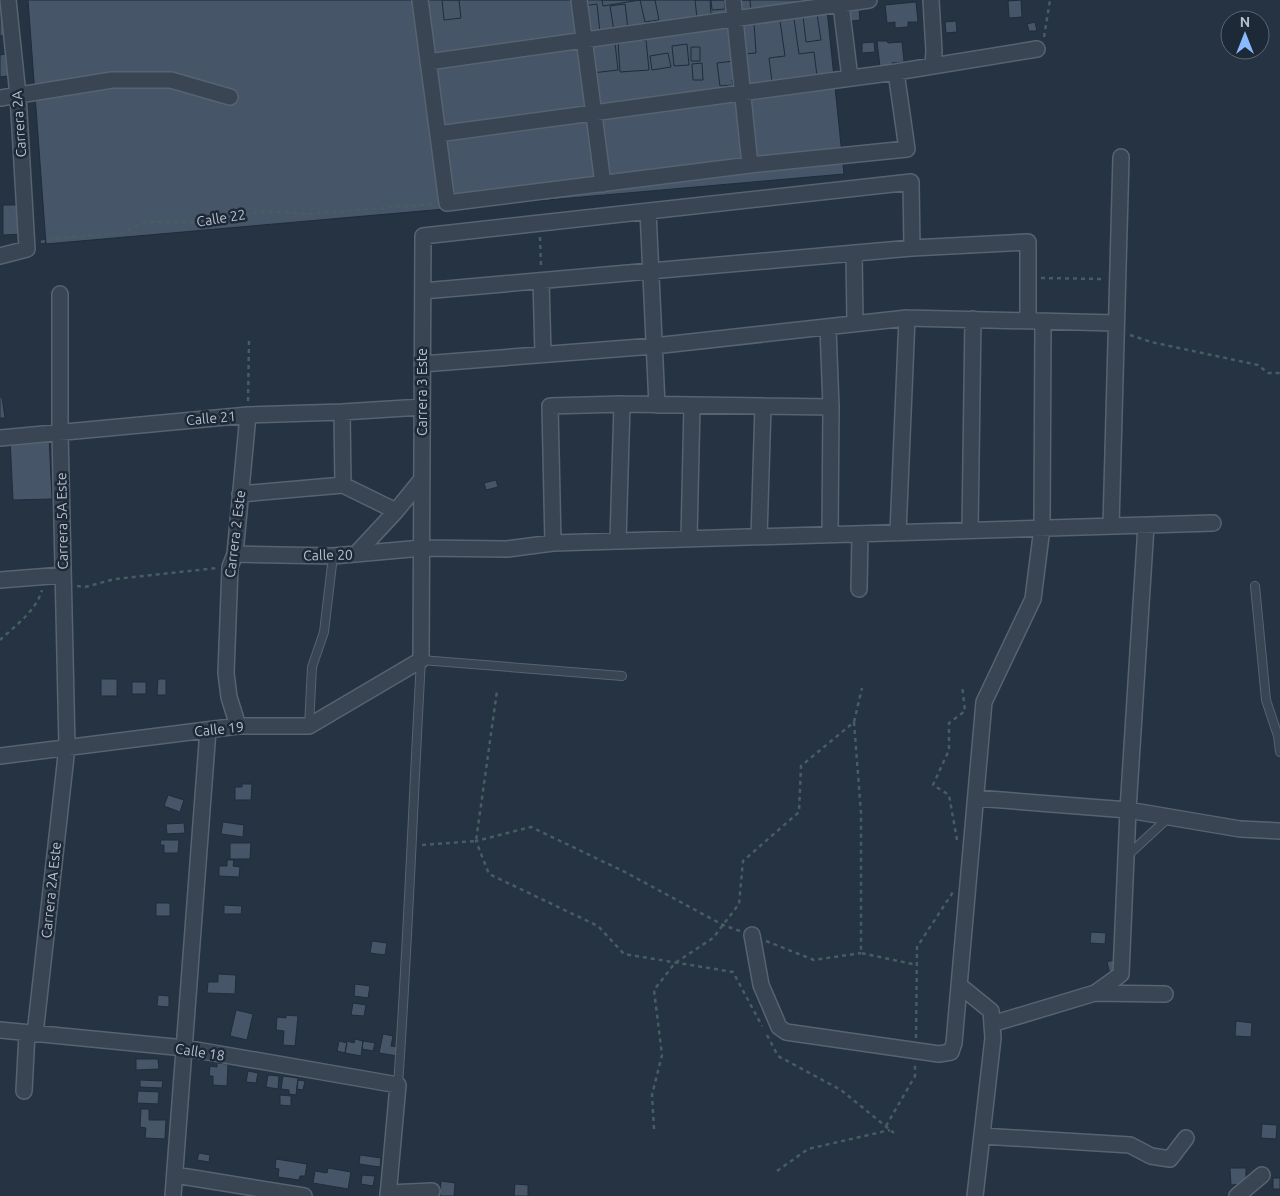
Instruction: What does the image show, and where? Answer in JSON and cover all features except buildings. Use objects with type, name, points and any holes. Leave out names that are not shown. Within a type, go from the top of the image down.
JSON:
[{"type":"street","name":"Carrera 2A","points":[[8,0],[18,95],[27,249]]},
{"type":"street","points":[[420,0],[447,203],[907,149],[896,72]]},
{"type":"street","points":[[579,0],[603,184]]},
{"type":"street","points":[[733,0],[750,166]]},
{"type":"street","points":[[428,62],[869,0]]},
{"type":"street","points":[[931,0],[933,66]]},
{"type":"street","points":[[841,5],[850,78]]},
{"type":"street","points":[[438,134],[896,72],[1037,49]]},
{"type":"street","points":[[0,98],[112,80],[171,80],[230,97]]},
{"type":"street","points":[[1111,526],[1121,158]]},
{"type":"street","points":[[539,223],[911,182],[912,248]]},
{"type":"street","points":[[648,211],[657,404]]},
{"type":"street","name":"Carrera 3 Este","points":[[420,660],[423,236],[539,223]]},
{"type":"street","points":[[423,291],[912,248],[1028,242],[1028,277],[1035,321],[1042,528],[1032,599],[984,702],[954,1043],[951,1052],[939,1054],[786,1032],[779,1027],[761,985],[752,936]]},
{"type":"street","points":[[0,256],[27,249]]},
{"type":"street","points":[[854,253],[855,323]]},
{"type":"street","points":[[541,281],[543,354]]},
{"type":"street","name":"Carrera 5A Este","points":[[60,294],[60,431],[67,747]]},
{"type":"street","points":[[422,364],[654,346],[907,318],[1035,321],[1116,327]]},
{"type":"street","points":[[898,533],[907,318]]},
{"type":"street","points":[[970,530],[973,319]]},
{"type":"street","points":[[828,327],[831,407],[830,535]]},
{"type":"street","points":[[618,541],[622,404]]},
{"type":"street","points":[[553,543],[550,406],[657,404],[831,407]]},
{"type":"street","points":[[689,539],[692,405]]},
{"type":"street","name":"Calle 21","points":[[0,438],[248,415],[342,412],[422,406]]},
{"type":"street","points":[[759,537],[762,406]]},
{"type":"street","points":[[342,412],[343,485]]},
{"type":"street","name":"Carrera 2 Este","points":[[238,726],[229,697],[226,673],[232,561],[248,415]]},
{"type":"street","points":[[356,554],[396,511],[422,479]]},
{"type":"street","points":[[240,494],[343,485],[396,511]]},
{"type":"street","name":"Calle 20","points":[[232,561],[333,556],[422,548],[507,549],[553,543],[1213,523]]},
{"type":"street","points":[[1095,993],[1120,974],[1128,810],[1146,526]]},
{"type":"street","points":[[859,589],[860,534]]},
{"type":"street","points":[[0,580],[45,577],[63,580]]},
{"type":"street","points":[[309,726],[420,660]]},
{"type":"street","name":"Calle 19","points":[[0,756],[238,726],[309,726]]},
{"type":"street","points":[[173,1196],[208,730]]},
{"type":"street","name":"Carrera 2A Este","points":[[24,1091],[67,747]]},
{"type":"street","points":[[976,798],[1128,810],[1240,829],[1280,831]]},
{"type":"street","points":[[959,985],[991,1011],[992,1024],[993,1038],[975,1196]]},
{"type":"street","points":[[992,1024],[1095,993],[1165,994]]},
{"type":"street","name":"Calle 18","points":[[0,1030],[185,1048],[398,1084]]},
{"type":"street","points":[[398,1084],[388,1194],[432,1191]]},
{"type":"street","points":[[982,1136],[1130,1145],[1151,1156],[1170,1159],[1186,1138]]},
{"type":"street","points":[[175,1175],[304,1196]]},
{"type":"street","points":[[1237,1196],[1262,1175]]},
{"type":"lane","points":[[309,726],[312,667],[324,632],[333,556]]},
{"type":"lane","points":[[1255,586],[1266,700],[1278,736],[1280,752]]},
{"type":"lane","points":[[398,1084],[407,955],[410,846],[420,660],[622,676]]},
{"type":"lane","points":[[1126,857],[1169,817]]},
{"type":"path","points":[[1037,49],[1046,35],[1050,0]]},
{"type":"path","name":"Calle 22","points":[[27,249],[42,242],[59,238],[123,233],[140,224],[153,222],[202,223],[236,214],[277,212],[309,214],[447,203]]},
{"type":"path","points":[[539,223],[541,281]]},
{"type":"path","points":[[1028,277],[1118,280]]},
{"type":"path","points":[[1116,327],[1151,342],[1258,365],[1268,373],[1280,373]]},
{"type":"path","points":[[248,341],[248,415]]},
{"type":"path","points":[[63,580],[85,587],[115,579],[232,561]]},
{"type":"path","points":[[0,640],[31,610],[40,598],[45,577]]},
{"type":"path","points":[[957,840],[949,795],[933,785],[949,750],[949,724],[964,711],[962,685]]},
{"type":"path","points":[[861,952],[861,813],[854,722],[862,688]]},
{"type":"path","points":[[497,691],[476,841],[489,874],[598,926],[624,954],[733,972],[778,1056],[841,1090],[894,1133]]},
{"type":"path","points":[[654,1129],[652,1095],[662,1055],[654,990],[675,962],[713,938],[739,904],[743,861],[799,812],[801,766],[854,722]]},
{"type":"path","points":[[410,846],[476,841],[531,827],[625,872],[723,925],[814,960],[861,952],[917,965]]},
{"type":"path","points":[[886,1126],[915,1076],[918,948],[953,892]]},
{"type":"path","points":[[776,1171],[808,1149],[890,1130]]}]
